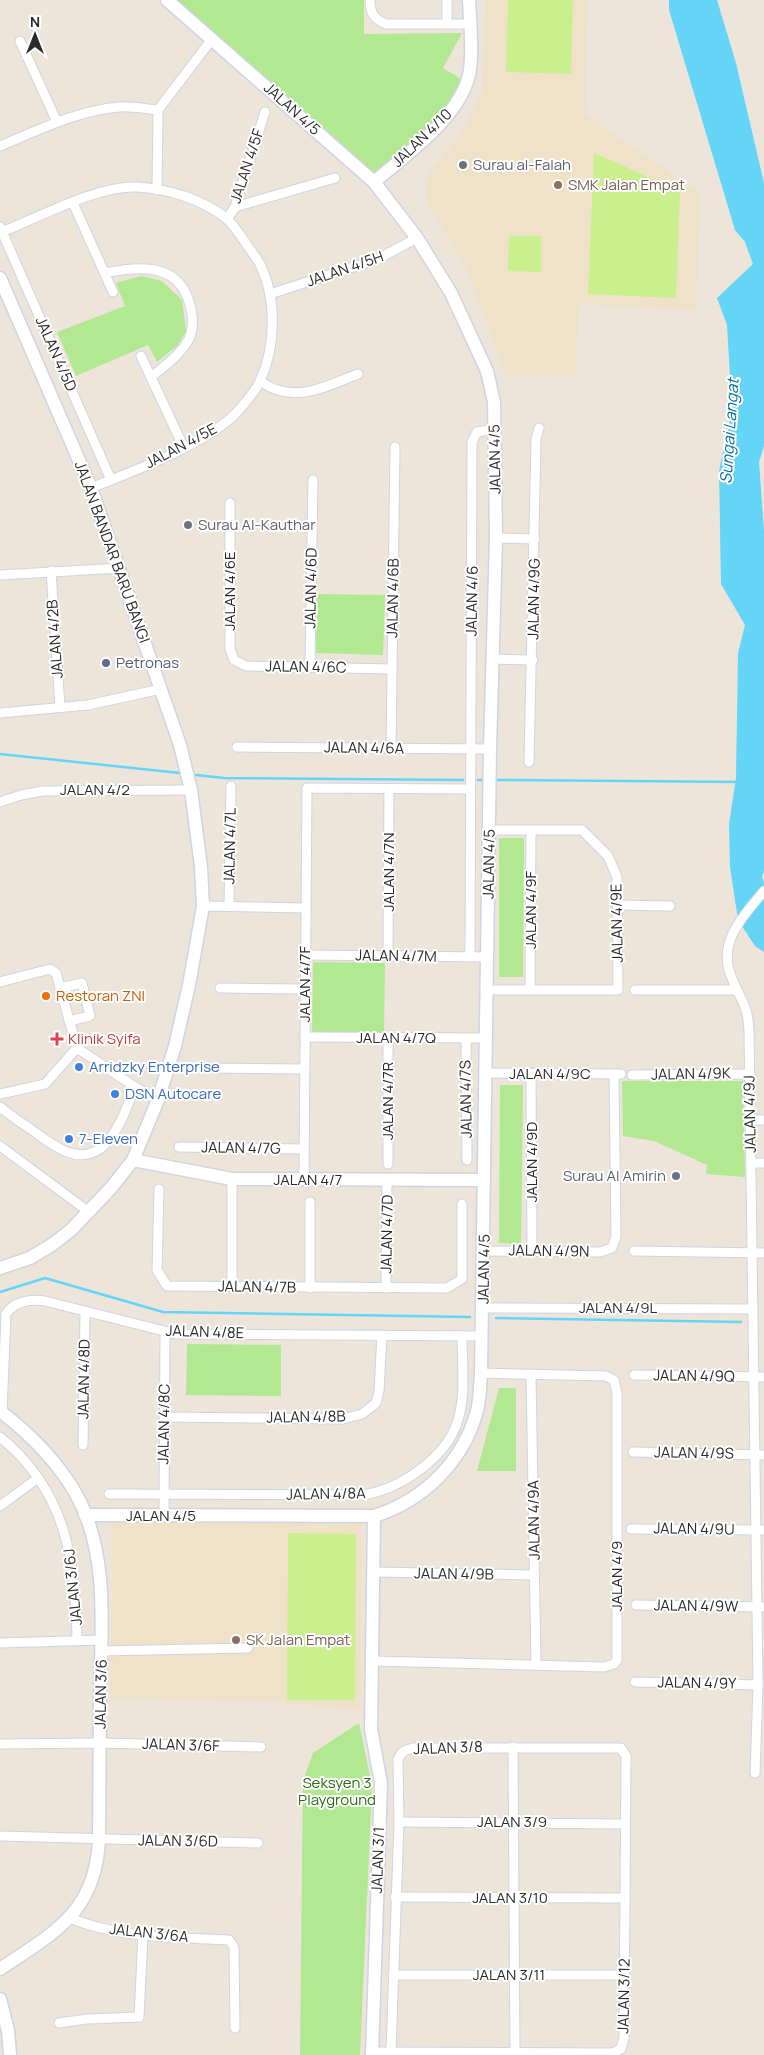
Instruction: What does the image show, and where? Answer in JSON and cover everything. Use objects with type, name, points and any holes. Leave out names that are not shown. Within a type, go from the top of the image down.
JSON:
[{"type":"street","name":"JALAN 4/5","points":[[85,1515],[374,1516],[388,1512],[414,1498],[440,1477],[450,1464],[464,1443],[478,1410],[481,1373],[487,1074],[490,749],[496,538],[494,402],[487,371],[452,293],[417,238],[374,182],[167,0]]},
{"type":"street","points":[[370,0],[370,9],[375,18],[386,24],[470,24]]},
{"type":"street","points":[[447,0],[447,24]]},
{"type":"street","name":"JALAN 4/10","points":[[374,182],[446,118],[465,88],[470,71],[472,52],[470,0]]},
{"type":"street","points":[[156,190],[158,110],[212,39]]},
{"type":"street","points":[[20,41],[57,122]]},
{"type":"street","points":[[0,146],[57,122],[89,112],[122,106],[158,110]]},
{"type":"street","name":"JALAN 4/5F","points":[[227,219],[235,207],[265,112]]},
{"type":"street","points":[[235,207],[335,178]]},
{"type":"street","name":"JALAN 4/5E","points":[[1,230],[105,191],[123,188],[156,190],[176,194],[203,204],[227,219],[260,263],[270,294],[273,325],[269,357],[260,381],[236,413],[212,432],[184,448],[91,488]]},
{"type":"street","points":[[73,203],[113,292]]},
{"type":"street","name":"JALAN 4/5D","points":[[1,230],[111,480]]},
{"type":"street","name":"JALAN 4/5H","points":[[270,294],[378,259],[417,238]]},
{"type":"street","points":[[104,273],[144,268],[158,270],[176,279],[188,300],[192,315],[192,330],[189,339],[174,359],[152,377]]},
{"type":"street","name":"JALAN BANDAR BARU BANGI","points":[[0,278],[91,488],[180,745],[191,790],[202,867],[203,906],[189,985],[174,1046],[158,1100],[134,1160],[72,1230],[30,1258],[0,1268]]},
{"type":"street","points":[[141,356],[184,448]]},
{"type":"street","points":[[260,381],[277,390],[300,393],[322,388],[358,374]]},
{"type":"street","name":"JALAN 4/9G","points":[[529,762],[533,660],[536,438],[539,428]]},
{"type":"street","name":"JALAN 4/6","points":[[470,957],[472,442],[477,432],[495,429]]},
{"type":"street","name":"JALAN 4/6B","points":[[390,748],[395,447]]},
{"type":"street","name":"JALAN 4/6D","points":[[310,667],[312,480]]},
{"type":"street","name":"JALAN 4/6E","points":[[230,503],[230,650]]},
{"type":"street","name":"JALAN 4/9G","points":[[496,538],[535,539]]},
{"type":"street","points":[[0,575],[120,568]]},
{"type":"street","name":"JALAN 4/2B","points":[[51,571],[60,707]]},
{"type":"street","name":"JALAN 4/6C","points":[[230,650],[234,660],[246,666],[392,669]]},
{"type":"street","name":"JALAN 4/9G","points":[[492,659],[533,660]]},
{"type":"street","points":[[0,703],[0,713],[88,705],[161,689]]},
{"type":"street","name":"JALAN 4/6A","points":[[237,748],[490,749]]},
{"type":"street","name":"JALAN 4/7L","points":[[229,906],[230,786]]},
{"type":"street","name":"JALAN 4/7F","points":[[304,1180],[306,788],[389,789]]},
{"type":"street","points":[[389,789],[470,789]]},
{"type":"street","name":"JALAN 4/7N","points":[[388,956],[389,789]]},
{"type":"street","name":"JALAN 4/2","points":[[0,802],[21,794],[43,791],[191,790]]},
{"type":"street","name":"JALAN 4/9E","points":[[487,990],[618,990],[617,877],[614,866],[608,856],[582,830],[489,830]]},
{"type":"street","name":"JALAN 4/9F","points":[[530,990],[531,830]]},
{"type":"street","name":"JALAN 4/9J","points":[[753,1305],[748,1012],[730,975],[727,954],[728,942],[732,932],[764,891]]},
{"type":"street","points":[[617,905],[670,906]]},
{"type":"street","name":"JALAN 4/7L","points":[[203,906],[306,908]]},
{"type":"street","name":"JALAN 4/7M","points":[[305,955],[488,957]]},
{"type":"street","points":[[0,982],[50,969],[56,973],[77,1048],[158,1100]]},
{"type":"street","points":[[60,988],[82,983],[90,1016],[70,1021]]},
{"type":"street","points":[[220,988],[305,990]]},
{"type":"street","points":[[635,990],[737,990]]},
{"type":"street","name":"JALAN 4/7Q","points":[[305,1037],[486,1038]]},
{"type":"street","name":"JALAN 4/7R","points":[[388,1038],[388,1164]]},
{"type":"street","name":"JALAN 4/7S","points":[[466,1038],[467,1160]]},
{"type":"street","points":[[0,1094],[45,1084],[77,1048]]},
{"type":"street","points":[[195,1068],[304,1070]]},
{"type":"street","name":"JALAN 4/9C","points":[[487,1074],[618,1074],[616,1237],[612,1248]]},
{"type":"street","name":"JALAN 4/9D","points":[[532,1074],[532,1250]]},
{"type":"street","name":"JALAN 4/9K","points":[[632,1075],[750,1074]]},
{"type":"street","points":[[0,1107],[57,1148],[83,1155],[94,1152],[102,1147],[115,1130],[135,1087]]},
{"type":"street","points":[[750,1120],[764,1120]]},
{"type":"street","points":[[0,1146],[89,1212]]},
{"type":"street","name":"JALAN 4/7G","points":[[179,1148],[304,1149]]},
{"type":"street","name":"JALAN 4/7","points":[[134,1160],[232,1179],[484,1180]]},
{"type":"street","points":[[751,1163],[764,1163]]},
{"type":"street","points":[[232,1179],[232,1287]]},
{"type":"street","name":"JALAN 4/7D","points":[[386,1288],[387,1180]]},
{"type":"street","name":"JALAN 4/7B","points":[[159,1189],[157,1270],[167,1286],[447,1288],[462,1279],[462,1204]]},
{"type":"street","points":[[310,1202],[310,1288]]},
{"type":"street","name":"JALAN 4/9N","points":[[484,1251],[600,1252],[612,1248]]},
{"type":"street","points":[[634,1251],[764,1253]]},
{"type":"street","name":"JALAN 4/8E","points":[[1,1412],[6,1314],[9,1308],[27,1300],[36,1300],[176,1334],[482,1336]]},
{"type":"street","points":[[753,1305],[754,1376],[759,1454],[761,1607],[760,1682],[755,1773]]},
{"type":"street","name":"JALAN 4/9L","points":[[483,1308],[753,1305]]},
{"type":"street","name":"JALAN 4/8D","points":[[82,1445],[85,1312]]},
{"type":"street","name":"JALAN 4/8C","points":[[164,1516],[165,1332]]},
{"type":"street","name":"JALAN 4/8B","points":[[164,1417],[343,1419],[362,1414],[376,1403],[379,1391],[382,1335]]},
{"type":"street","name":"JALAN 4/8A","points":[[108,1494],[362,1495],[378,1493],[403,1482],[436,1455],[446,1443],[458,1421],[463,1387],[462,1336]]},
{"type":"street","name":"JALAN 4/9","points":[[373,1661],[604,1667],[614,1664],[617,1660],[617,1393],[614,1380],[606,1376],[481,1373]]},
{"type":"street","name":"JALAN 4/9A","points":[[531,1375],[536,1665]]},
{"type":"street","name":"JALAN 4/9Q","points":[[634,1375],[764,1377]]},
{"type":"street","name":"JALAN 3/6","points":[[0,1969],[70,1918],[81,1904],[89,1889],[98,1856],[99,1839],[101,1646],[99,1569],[85,1515],[67,1480],[43,1448],[1,1412]]},
{"type":"street","name":"JALAN 3/6J","points":[[0,1437],[25,1461],[38,1478],[58,1512],[66,1532],[77,1597],[77,1640]]},
{"type":"street","name":"JALAN 4/9S","points":[[633,1452],[759,1454]]},
{"type":"street","points":[[0,1506],[38,1478]]},
{"type":"street","name":"JALAN 3/1","points":[[372,2053],[381,1783],[371,1729],[374,1516]]},
{"type":"street","name":"JALAN 4/9U","points":[[631,1529],[760,1530]]},
{"type":"street","name":"JALAN 4/9B","points":[[374,1572],[534,1575]]},
{"type":"street","name":"JALAN 4/9W","points":[[636,1605],[761,1607]]},
{"type":"street","name":"JALAN 3/6J","points":[[0,1643],[77,1640],[101,1646],[248,1648]]},
{"type":"street","name":"JALAN 4/9Y","points":[[635,1682],[760,1682]]},
{"type":"street","name":"JALAN 3/6F","points":[[0,1744],[100,1743],[261,1747]]},
{"type":"street","name":"JALAN 3/12","points":[[372,2053],[612,2053],[621,2049],[624,2038],[626,1756],[624,1751],[616,1746]]},
{"type":"street","name":"JALAN 3/8","points":[[391,2052],[392,1975],[399,1822],[398,1760],[400,1754],[405,1750],[423,1748],[616,1746]]},
{"type":"street","points":[[513,1747],[515,2053]]},
{"type":"street","name":"JALAN 3/9","points":[[399,1822],[625,1824]]},
{"type":"street","name":"JALAN 3/6D","points":[[0,1836],[258,1843]]},
{"type":"street","name":"JALAN 3/10","points":[[395,1897],[625,1898]]},
{"type":"street","name":"JALAN 3/6A","points":[[70,1918],[86,1924],[143,1935],[229,1940],[234,1947],[235,2028]]},
{"type":"street","points":[[60,2023],[87,2019],[139,2017],[143,1935]]},
{"type":"street","name":"JALAN 3/11","points":[[392,1975],[625,1975]]},
{"type":"street","points":[[0,1999],[5,2014],[6,2049]]},
{"type":"shaded area","name":"SMK Jalan Empat","points":[[486,0],[587,0],[585,114],[700,193],[696,310],[579,304],[575,376],[506,375],[467,269],[426,200],[427,177],[460,136],[482,92]]},
{"type":"shaded area","name":"SK Jalan Empat","points":[[113,1523],[361,1523],[361,1710],[263,1701],[110,1698]]},
{"type":"green space","points":[[164,0],[364,0],[364,34],[462,33],[443,68],[463,80],[443,115],[374,173]]},
{"type":"green space","points":[[508,0],[573,0],[571,74],[506,72]]},
{"type":"green space","points":[[594,153],[680,191],[676,298],[588,294]]},
{"type":"green space","points":[[509,236],[541,236],[541,272],[508,271]]},
{"type":"green space","points":[[141,276],[162,281],[182,300],[186,331],[178,345],[157,362],[148,345],[76,376],[57,332],[125,306],[116,283]]},
{"type":"green space","points":[[317,594],[385,595],[383,655],[316,653]]},
{"type":"green space","points":[[499,838],[524,838],[523,977],[499,977]]},
{"type":"green space","points":[[313,962],[385,963],[384,1034],[312,1033]]},
{"type":"green space","points":[[622,1081],[743,1081],[745,1177],[706,1174],[707,1165],[654,1141],[623,1136]]},
{"type":"green space","points":[[500,1085],[523,1085],[521,1244],[499,1243]]},
{"type":"green space","points":[[187,1344],[281,1345],[281,1396],[186,1395]]},
{"type":"green space","points":[[499,1388],[516,1388],[516,1471],[477,1471]]},
{"type":"green space","points":[[288,1533],[356,1534],[355,1700],[287,1700]]},
{"type":"green space","name":"Seksyen 3 Playground","points":[[359,1723],[372,1786],[360,2055],[300,2055],[303,1781],[313,1753]]},
{"type":"water","name":"Sungai Langat","points":[[669,0],[717,0],[736,63],[764,183],[764,446],[759,462],[764,531],[764,871],[762,877],[764,882],[764,952],[755,946],[738,920],[730,867],[729,824],[736,778],[738,653],[745,625],[721,584],[719,471],[732,410],[727,325],[717,298],[753,264],[745,242],[735,230],[669,10]]},
{"type":"waterway","points":[[0,754],[180,773]]},
{"type":"waterway","points":[[196,775],[224,778],[463,780]]},
{"type":"waterway","points":[[498,780],[739,782]]},
{"type":"waterway","points":[[0,1292],[45,1278],[163,1312],[470,1317]]},
{"type":"waterway","points":[[496,1318],[741,1322]]},
{"type":"place","name":"Surau al-Falah","points":[[463,165]]},
{"type":"place","name":"SMK Jalan Empat","points":[[558,185]]},
{"type":"place","name":"Surau Al-Kauthar","points":[[188,525]]},
{"type":"place","name":"Petronas","points":[[106,663]]},
{"type":"place","name":"Restoran ZNI","points":[[46,996]]},
{"type":"place","name":"Klinik Syifa","points":[[57,1039]]},
{"type":"place","name":"Arridzky Enterprise","points":[[79,1067]]},
{"type":"place","name":"DSN Autocare","points":[[115,1094]]},
{"type":"place","name":"7-Eleven","points":[[69,1139]]},
{"type":"place","name":"Surau Al Amirin","points":[[676,1176]]},
{"type":"place","name":"SK Jalan Empat","points":[[236,1640]]}]
